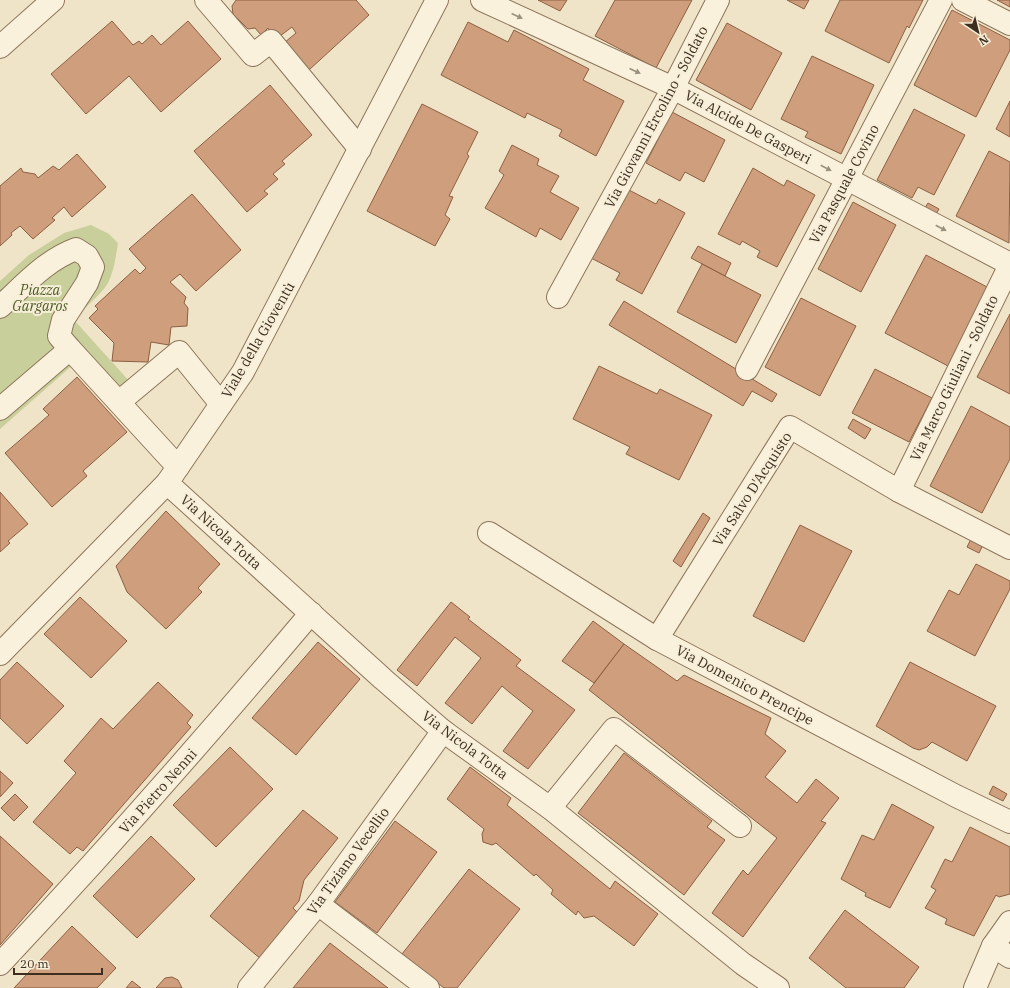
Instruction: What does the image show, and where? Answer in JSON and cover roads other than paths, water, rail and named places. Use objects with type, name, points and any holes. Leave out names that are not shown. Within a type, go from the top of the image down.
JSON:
[{"type":"street","points":[[0,47],[52,0]]},
{"type":"street","points":[[206,0],[253,55],[271,41],[360,149]]},
{"type":"street","name":"Viale della Gioventù","points":[[0,654],[172,475],[243,372],[437,0]]},
{"type":"street","name":"Via Alcide De Gasperi","points":[[482,0],[673,88],[1010,264]]},
{"type":"street","name":"Via Giovanni Ercolino - Soldato","points":[[558,297],[673,88],[718,0]]},
{"type":"street","name":"Via Pasquale Covino","points":[[747,369],[941,0]]},
{"type":"street","points":[[963,0],[1010,24]]},
{"type":"street","name":"Via Nicola Totta","points":[[0,307],[43,267],[60,255],[76,249],[88,256],[93,267],[87,283],[63,320],[59,336],[119,402],[172,475],[311,613],[443,731],[550,808],[743,964],[778,988]]},
{"type":"street","name":"Via Marco Giuliani - Soldato","points":[[899,492],[1010,264]]},
{"type":"street","points":[[0,409],[70,349]]},
{"type":"street","points":[[119,402],[179,352],[221,404]]},
{"type":"street","name":"Via Salvo D'Acquisto","points":[[657,639],[790,427],[899,492],[1010,548]]},
{"type":"street","name":"Via Domenico Prencipe","points":[[489,533],[657,639],[956,796],[1010,822]]},
{"type":"street","name":"Via Pietro Nenni","points":[[0,964],[159,790],[311,613]]},
{"type":"street","points":[[550,808],[614,729],[740,826]]},
{"type":"street","name":"Via Tiziano Vecellio","points":[[254,986],[318,904],[443,731]]},
{"type":"street","points":[[318,904],[428,988]]},
{"type":"street","points":[[975,988],[1001,952],[1010,922]]},
{"type":"park label","name":"Piazza Gargaros","points":[[40,298]]}]
